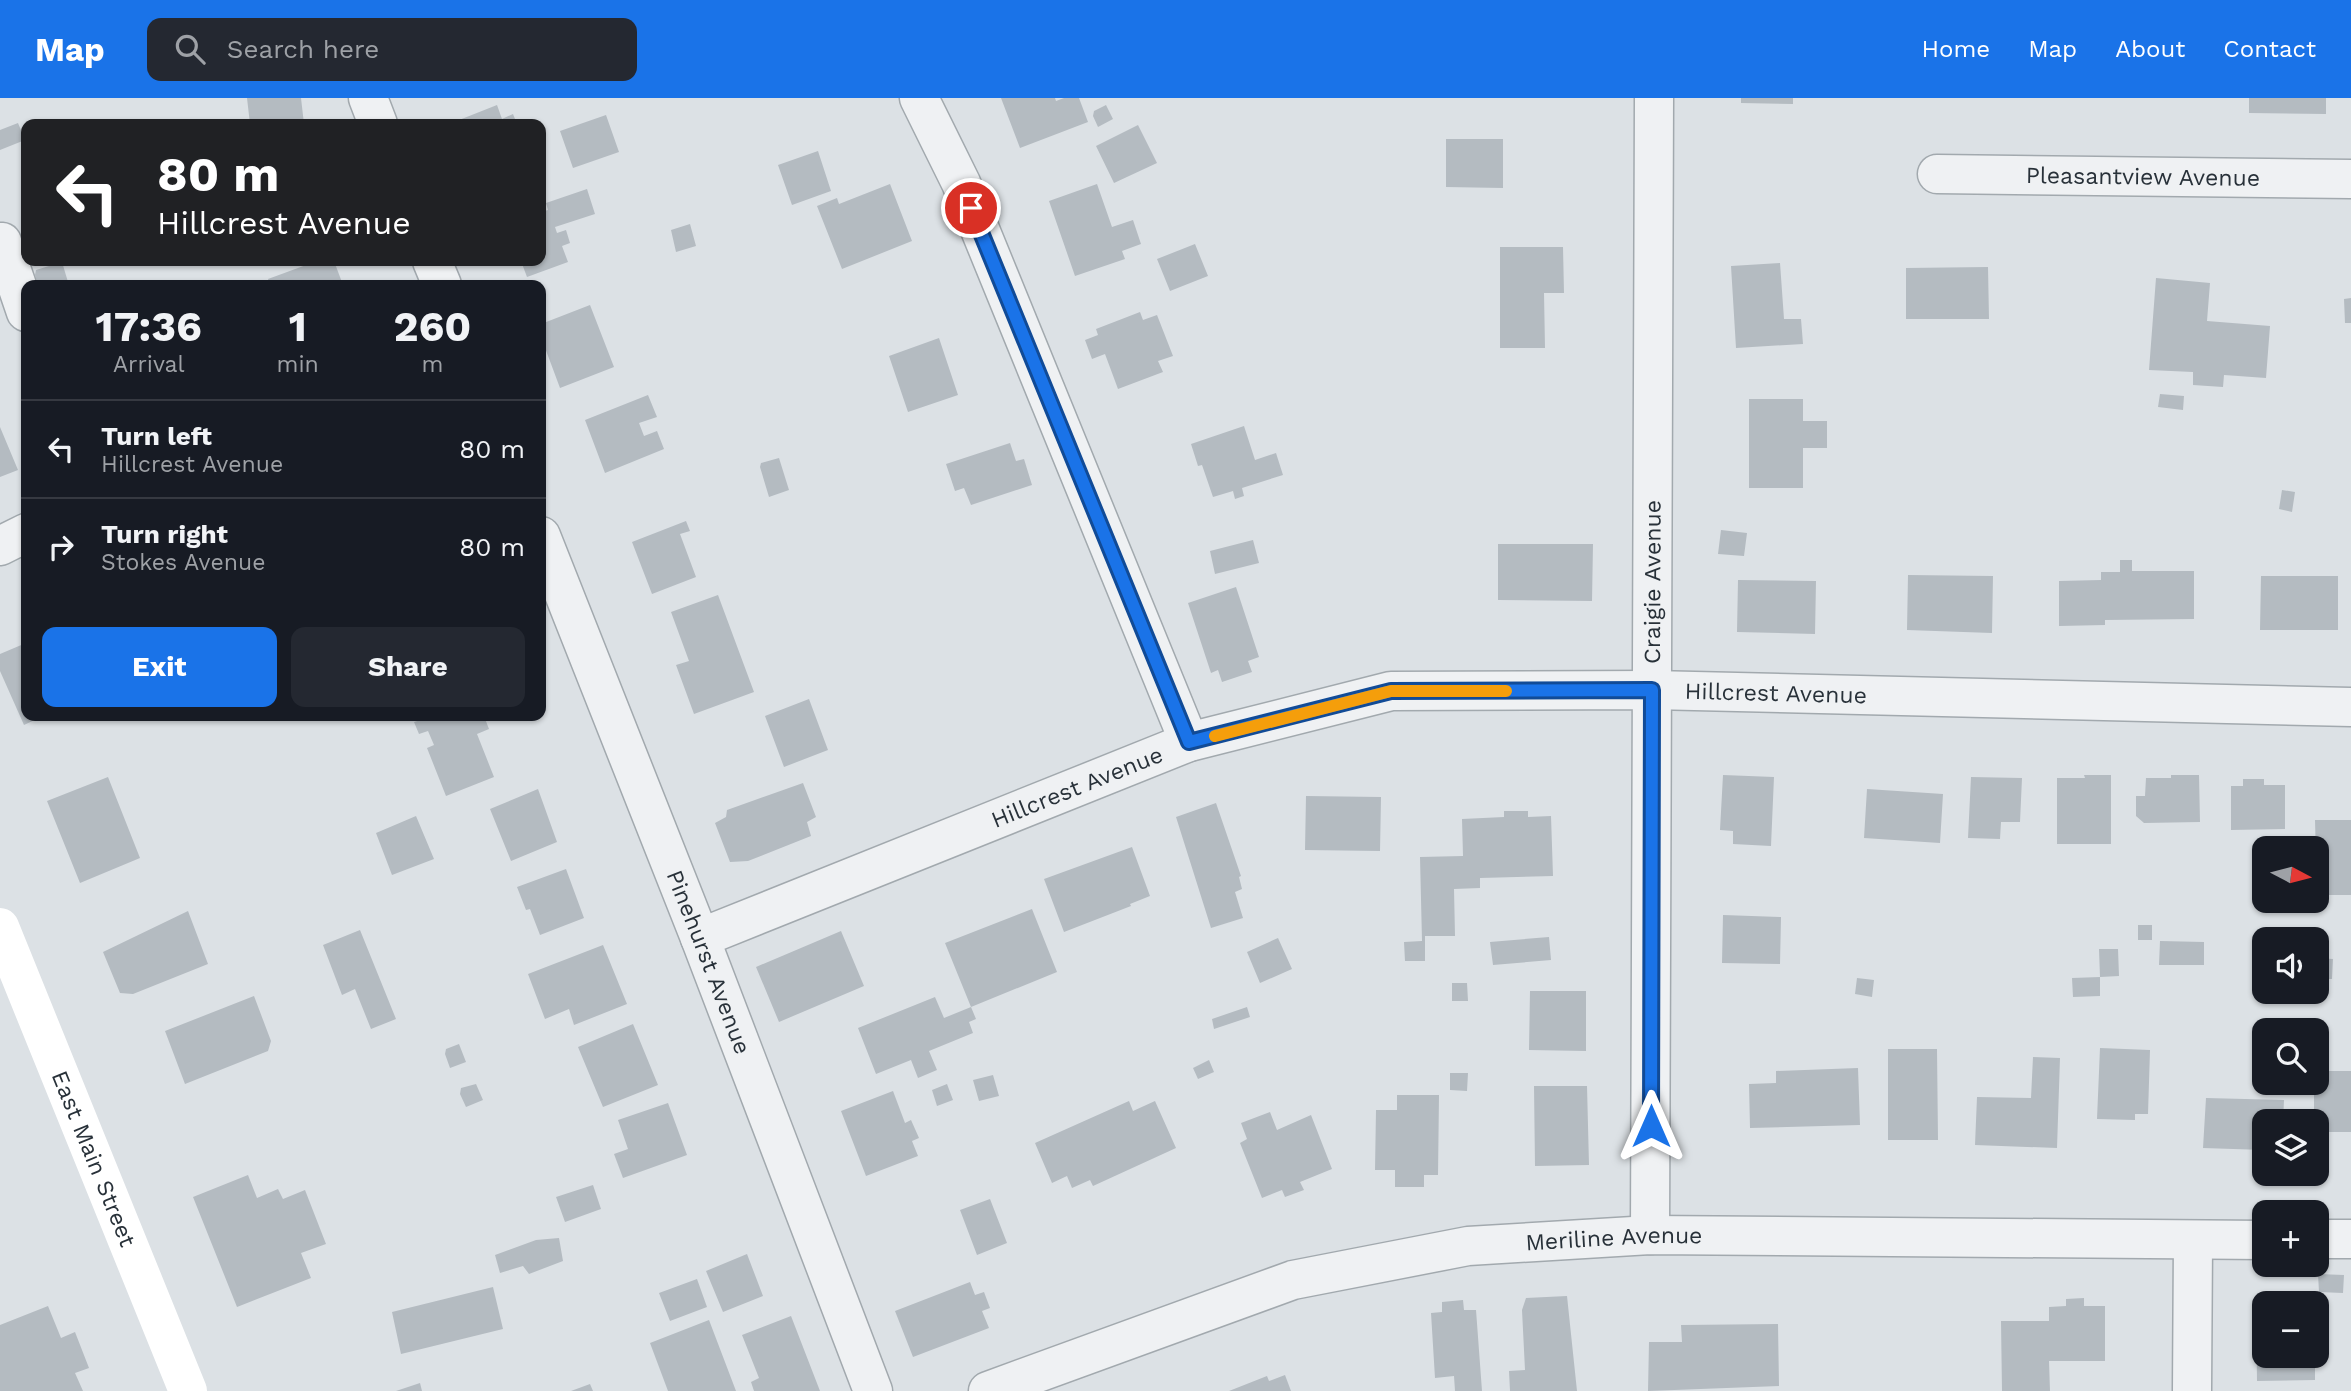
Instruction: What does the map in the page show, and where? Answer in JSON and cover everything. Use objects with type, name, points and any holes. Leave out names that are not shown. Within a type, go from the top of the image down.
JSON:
[{"type":"main road","name":"East Main Street","points":[[0,927],[188,1391]]},
{"type":"street","points":[[368,98],[376,119]]},
{"type":"street","points":[[919,98],[961,183],[1189,742]]},
{"type":"street","name":"Craigie Avenue","points":[[1650,1235],[1654,98]]},
{"type":"street","name":"Pleasantview Avenue","points":[[1937,174],[2351,179]]},
{"type":"street","points":[[2,242],[21,297]]},
{"type":"street","points":[[0,546],[21,536]]},
{"type":"street","name":"Pinehurst Avenue","points":[[546,549],[700,938],[873,1391]]},
{"type":"street","name":"Hillcrest Avenue","points":[[700,938],[1189,742],[1391,691],[1652,690],[2351,707]]},
{"type":"street","name":"Meriline Avenue","points":[[988,1391],[1293,1280],[1468,1246],[1650,1235],[2252,1240]]},
{"type":"street","points":[[2329,1239],[2351,1239]]},
{"type":"street","points":[[2192,1391],[2193,1241]]},
{"type":"building","points":[[247,98],[301,98],[303,119],[249,119]]},
{"type":"building","points":[[1001,98],[1055,98],[1056,101],[1079,98],[1088,122],[1020,148]]},
{"type":"building","points":[[1741,98],[1793,98],[1793,104],[1741,103]]},
{"type":"building","points":[[2249,98],[2326,98],[2326,114],[2249,113]]},
{"type":"building","points":[[497,105],[502,119],[462,119]]},
{"type":"building","points":[[1106,105],[1113,119],[1098,127],[1093,116],[1094,111]]},
{"type":"building","points":[[513,114],[515,119],[502,119]]},
{"type":"building","points":[[606,115],[619,152],[573,168],[560,131]]},
{"type":"building","points":[[18,123],[21,142],[0,150],[0,130]]},
{"type":"building","points":[[1138,125],[1157,163],[1114,183],[1096,146]]},
{"type":"building","points":[[1446,139],[1503,139],[1503,188],[1446,187]]},
{"type":"building","points":[[818,151],[831,191],[792,205],[778,165]]},
{"type":"building","points":[[890,184],[912,241],[842,269],[817,206],[837,198],[839,204]]},
{"type":"building","points":[[1097,184],[1112,227],[1133,220],[1141,244],[1122,251],[1125,259],[1075,276],[1049,201]]},
{"type":"building","points":[[587,189],[595,214],[555,227],[557,233],[566,230],[570,243],[562,246],[568,262],[527,277],[523,266],[546,266],[546,203]]},
{"type":"building","points":[[690,224],[696,246],[676,252],[671,230]]},
{"type":"building","points":[[1195,244],[1208,276],[1170,291],[1157,259]]},
{"type":"building","points":[[1500,247],[1563,247],[1564,293],[1544,293],[1545,348],[1500,348]]},
{"type":"building","points":[[1780,263],[1784,319],[1801,319],[1803,344],[1736,348],[1731,266]]},
{"type":"building","points":[[63,266],[67,280],[36,280],[36,270]]},
{"type":"building","points":[[303,266],[336,266],[341,280],[268,280]]},
{"type":"building","points":[[1988,267],[1989,319],[1906,319],[1906,268]]},
{"type":"building","points":[[2156,278],[2210,283],[2207,321],[2270,326],[2266,378],[2224,375],[2223,387],[2193,385],[2193,372],[2149,370]]},
{"type":"building","points":[[2351,298],[2351,323],[2345,323],[2344,299]]},
{"type":"building","points":[[590,305],[614,367],[560,388],[546,350],[546,322]]},
{"type":"building","points":[[1140,312],[1143,320],[1157,315],[1173,356],[1158,361],[1163,372],[1118,389],[1105,354],[1092,359],[1085,340],[1098,335],[1096,329]]},
{"type":"building","points":[[939,338],[958,395],[908,412],[889,356]]},
{"type":"building","points":[[2160,394],[2184,396],[2183,410],[2158,407]]},
{"type":"building","points":[[648,395],[657,417],[639,423],[644,436],[657,431],[664,449],[605,473],[585,420]]},
{"type":"building","points":[[1749,399],[1803,399],[1803,421],[1827,421],[1827,448],[1803,448],[1803,488],[1749,488]]},
{"type":"building","points":[[1244,426],[1255,460],[1276,453],[1283,475],[1242,488],[1244,496],[1235,499],[1233,491],[1213,497],[1202,465],[1198,466],[1191,444]]},
{"type":"building","points":[[0,427],[18,470],[0,477]]},
{"type":"building","points":[[1010,443],[1016,461],[1024,459],[1032,485],[971,505],[964,488],[955,491],[946,464]]},
{"type":"building","points":[[779,458],[789,490],[769,497],[761,463]]},
{"type":"building","points":[[2282,490],[2295,492],[2292,512],[2279,509]]},
{"type":"building","points":[[686,521],[690,531],[680,534],[696,577],[652,594],[632,542]]},
{"type":"building","points":[[1721,530],[1747,533],[1744,556],[1718,554]]},
{"type":"building","points":[[1253,540],[1259,563],[1215,574],[1210,551]]},
{"type":"building","points":[[1498,544],[1593,544],[1592,601],[1498,600]]},
{"type":"building","points":[[2120,560],[2132,560],[2132,571],[2194,571],[2194,619],[2105,620],[2105,625],[2059,626],[2059,581],[2101,580],[2101,572],[2120,572]]},
{"type":"building","points":[[1908,575],[1993,576],[1992,633],[1907,630]]},
{"type":"building","points":[[2261,576],[2338,576],[2338,630],[2260,630]]},
{"type":"building","points":[[1738,580],[1816,581],[1815,634],[1737,632]]},
{"type":"building","points":[[1236,587],[1259,657],[1248,661],[1252,672],[1222,682],[1218,670],[1211,673],[1188,603]]},
{"type":"building","points":[[718,595],[754,692],[694,714],[676,665],[689,661],[671,612]]},
{"type":"building","points":[[21,645],[21,718],[0,671],[0,654]]},
{"type":"building","points":[[809,699],[828,750],[784,767],[765,716]]},
{"type":"building","points":[[486,721],[489,729],[477,734],[494,777],[446,796],[427,748],[434,745],[428,731],[419,734],[414,722]]},
{"type":"building","points":[[1723,775],[1774,777],[1771,846],[1733,844],[1733,831],[1720,830]]},
{"type":"building","points":[[2084,775],[2111,775],[2111,844],[2057,844],[2057,778],[2085,778]]},
{"type":"building","points":[[2171,775],[2199,775],[2200,822],[2144,823],[2136,816],[2136,796],[2145,796],[2146,778],[2171,778]]},
{"type":"building","points":[[108,777],[140,858],[80,883],[47,801]]},
{"type":"building","points":[[1971,777],[2022,778],[2020,822],[2001,822],[2000,839],[1968,838]]},
{"type":"building","points":[[2243,779],[2264,779],[2264,785],[2285,785],[2285,829],[2231,830],[2231,786],[2243,786]]},
{"type":"building","points":[[803,783],[816,817],[807,822],[811,836],[748,861],[730,862],[715,823],[726,817],[727,810]]},
{"type":"building","points":[[538,789],[557,842],[511,861],[490,809]]},
{"type":"building","points":[[1867,789],[1943,794],[1940,843],[1864,838]]},
{"type":"building","points":[[1306,796],[1381,797],[1380,851],[1305,850]]},
{"type":"building","points":[[1216,803],[1241,876],[1242,889],[1235,892],[1243,918],[1211,928],[1176,817]]},
{"type":"building","points":[[1504,811],[1528,811],[1528,817],[1551,816],[1553,876],[1480,878],[1480,888],[1454,889],[1455,936],[1425,936],[1425,961],[1405,961],[1404,942],[1422,941],[1420,857],[1463,856],[1462,819],[1504,817]]},
{"type":"building","points":[[416,816],[434,859],[392,875],[376,833]]},
{"type":"building","points":[[2315,820],[2351,820],[2351,895],[2329,895],[2329,836],[2315,836]]},
{"type":"building","points":[[1132,847],[1150,896],[1064,932],[1044,879]]},
{"type":"building","points":[[566,869],[584,918],[540,935],[530,909],[526,910],[517,887]]},
{"type":"building","points":[[1032,909],[1057,972],[971,1007],[945,943]]},
{"type":"building","points":[[188,911],[208,964],[133,994],[120,993],[103,952]]},
{"type":"building","points":[[1723,915],[1781,917],[1780,964],[1722,963]]},
{"type":"building","points":[[2138,925],[2152,925],[2152,940],[2138,940]]},
{"type":"building","points":[[360,930],[396,1019],[371,1029],[355,989],[342,995],[323,945]]},
{"type":"building","points":[[841,931],[864,986],[779,1022],[756,967]]},
{"type":"building","points":[[1549,937],[1551,960],[1493,965],[1490,942]]},
{"type":"building","points":[[1278,938],[1292,969],[1260,983],[1247,952]]},
{"type":"building","points":[[2160,941],[2204,942],[2204,965],[2159,965]]},
{"type":"building","points":[[603,945],[627,1004],[574,1025],[569,1009],[545,1019],[528,974]]},
{"type":"building","points":[[2099,949],[2118,949],[2119,976],[2100,977]]},
{"type":"building","points":[[2329,959],[2333,959],[2332,979],[2329,979]]},
{"type":"building","points":[[2100,977],[2100,996],[2073,997],[2072,978]]},
{"type":"building","points":[[1857,978],[1874,980],[1872,997],[1855,994]]},
{"type":"building","points":[[1452,983],[1467,983],[1468,1001],[1452,1001]]},
{"type":"building","points":[[1530,991],[1586,991],[1586,1051],[1529,1050]]},
{"type":"building","points":[[254,996],[271,1041],[268,1051],[185,1084],[165,1031]]},
{"type":"building","points":[[935,997],[944,1018],[971,1007],[976,1019],[969,1022],[973,1033],[929,1051],[937,1070],[918,1078],[911,1060],[876,1074],[858,1028]]},
{"type":"building","points":[[1247,1007],[1250,1017],[1214,1029],[1212,1019]]},
{"type":"building","points":[[633,1024],[658,1085],[603,1107],[578,1047]]},
{"type":"building","points":[[459,1044],[466,1062],[450,1068],[446,1049]]},
{"type":"building","points":[[2100,1048],[2150,1050],[2148,1114],[2135,1114],[2135,1120],[2097,1119]]},
{"type":"building","points":[[1888,1049],[1937,1049],[1938,1140],[1888,1140]]},
{"type":"building","points":[[2033,1057],[2060,1058],[2057,1148],[1975,1145],[1977,1097],[2031,1098]]},
{"type":"building","points":[[1209,1060],[1214,1072],[1198,1079],[1193,1068]]},
{"type":"building","points":[[1858,1068],[1860,1125],[1750,1128],[1749,1084],[1776,1083],[1776,1071]]},
{"type":"building","points":[[2329,1071],[2351,1071],[2351,1132],[2329,1132],[2329,1109],[2314,1109],[2314,1095],[2329,1095]]},
{"type":"building","points":[[1450,1073],[1468,1073],[1467,1091],[1450,1090]]},
{"type":"building","points":[[993,1075],[999,1096],[979,1101],[973,1080]]},
{"type":"building","points":[[476,1084],[483,1100],[466,1107],[460,1094],[461,1088]]},
{"type":"building","points":[[947,1084],[953,1100],[937,1106],[932,1090]]},
{"type":"building","points":[[1534,1086],[1587,1086],[1589,1165],[1535,1166]]},
{"type":"building","points":[[893,1091],[905,1123],[911,1120],[919,1138],[912,1141],[918,1156],[866,1176],[841,1111]]},
{"type":"building","points":[[1397,1095],[1439,1095],[1438,1175],[1424,1175],[1424,1187],[1395,1187],[1395,1170],[1375,1170],[1376,1110],[1397,1110]]},
{"type":"building","points":[[2206,1098],[2284,1100],[2284,1109],[2252,1109],[2252,1150],[2203,1148]]},
{"type":"building","points":[[1129,1101],[1133,1111],[1155,1101],[1176,1148],[1093,1186],[1090,1180],[1072,1188],[1067,1176],[1052,1183],[1035,1143]]},
{"type":"building","points":[[668,1103],[687,1155],[623,1178],[614,1154],[628,1149],[618,1120]]},
{"type":"building","points":[[1270,1112],[1277,1130],[1311,1115],[1332,1169],[1300,1182],[1304,1190],[1285,1197],[1282,1190],[1262,1198],[1240,1143],[1247,1139],[1241,1123]]},
{"type":"building","points":[[248,1175],[257,1198],[278,1189],[283,1199],[305,1190],[326,1244],[301,1253],[311,1278],[237,1307],[193,1197]]},
{"type":"building","points":[[593,1185],[601,1209],[565,1222],[556,1197]]},
{"type":"building","points":[[990,1199],[1007,1243],[977,1255],[960,1210]]},
{"type":"building","points":[[559,1238],[563,1261],[529,1274],[523,1266],[500,1273],[495,1255],[536,1240]]},
{"type":"building","points":[[747,1254],[763,1296],[723,1312],[706,1271]]},
{"type":"building","points":[[2344,1275],[2343,1293],[2319,1291],[2318,1277]]},
{"type":"building","points":[[697,1279],[707,1307],[670,1321],[659,1293]]},
{"type":"building","points":[[970,1282],[975,1295],[984,1292],[990,1308],[982,1311],[989,1328],[913,1357],[895,1311]]},
{"type":"building","points":[[493,1287],[503,1329],[401,1354],[392,1312]]},
{"type":"building","points":[[1567,1296],[1577,1391],[1510,1391],[1509,1371],[1525,1370],[1522,1310],[1526,1298]]},
{"type":"building","points":[[2084,1298],[2084,1306],[2105,1306],[2105,1361],[2049,1361],[2050,1391],[2002,1391],[2001,1321],[2049,1321],[2049,1307],[2066,1306],[2066,1299]]},
{"type":"building","points":[[1463,1300],[1464,1310],[1476,1310],[1482,1391],[1455,1391],[1454,1376],[1435,1378],[1431,1313],[1442,1312],[1442,1302]]},
{"type":"building","points":[[48,1306],[61,1338],[75,1332],[89,1368],[75,1373],[83,1391],[0,1391],[0,1325]]},
{"type":"building","points":[[791,1316],[820,1391],[754,1391],[751,1382],[759,1378],[742,1335]]},
{"type":"building","points":[[709,1320],[736,1391],[668,1391],[650,1343]]},
{"type":"building","points":[[1778,1324],[1779,1386],[1648,1391],[1649,1342],[1682,1342],[1681,1325]]},
{"type":"building","points":[[2257,1368],[2315,1368],[2315,1380],[2257,1381]]},
{"type":"building","points":[[1285,1375],[1291,1391],[1229,1391],[1267,1376],[1269,1381]]},
{"type":"building","points":[[420,1383],[422,1391],[396,1391]]},
{"type":"building","points":[[590,1384],[593,1391],[571,1391]]},
{"type":"slow traffic","points":[[1215,736],[1391,691],[1506,691]]},
{"type":"route","points":[[971,208],[1189,742],[1391,691],[1652,690],[1651,1126]]}]
